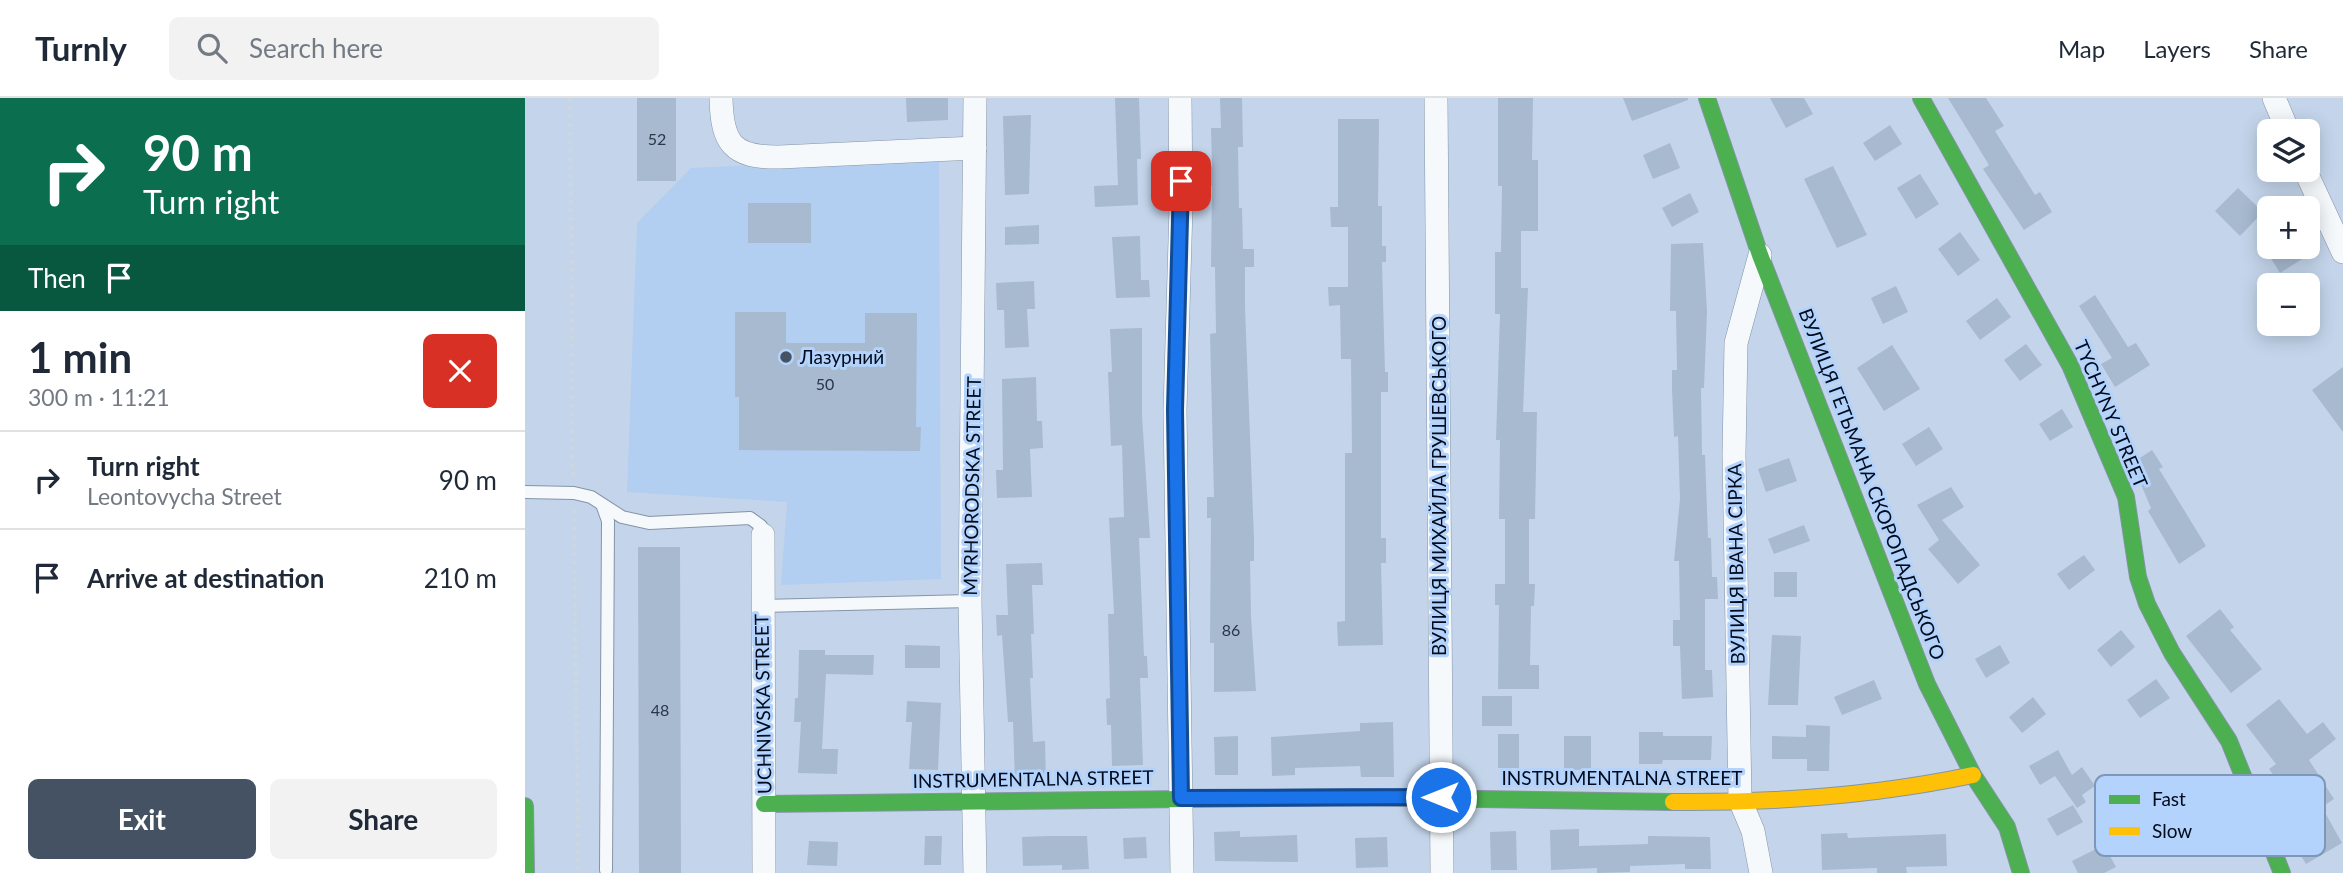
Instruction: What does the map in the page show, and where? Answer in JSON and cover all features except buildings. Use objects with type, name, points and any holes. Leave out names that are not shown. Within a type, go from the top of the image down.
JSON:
[{"type":"street","points":[[721,98],[725,136],[737,148],[753,154],[780,157],[975,148]]},
{"type":"street","name":"MYRHORODSKA STREET","points":[[975,98],[970,601],[975,873]]},
{"type":"street","points":[[1180,98],[1181,207],[1175,410],[1182,873]]},
{"type":"street","name":"ВУЛИЦЯ МИХАЙЛА ГРУШЕВСЬКОГО","points":[[1436,98],[1442,873]]},
{"type":"street","name":"ВУЛИЦЯ ГЕТЬМАНА СКОРОПАДСЬКОГО","points":[[1707,98],[1760,255],[1927,684],[1973,775],[2007,827],[2021,873]]},
{"type":"street","name":"TYCHYNY STREET","points":[[1921,98],[2070,365],[2126,497],[2138,577],[2147,604],[2172,653],[2229,741],[2243,775]]},
{"type":"street","points":[[2274,98],[2283,119]]},
{"type":"street","points":[[2311,182],[2343,252]]},
{"type":"street","name":"ВУЛИЦЯ ІВАНА СІРКА","points":[[1760,255],[1736,343],[1734,455],[1740,800],[1753,831],[1761,873]]},
{"type":"street","name":"UCHNIVSKA STREET","points":[[762,535],[764,873]]},
{"type":"street","name":"INSTRUMENTALNA STREET","points":[[764,804],[1181,798],[1740,800],[1921,788],[1973,775]]},
{"type":"street","points":[[525,806],[526,873]]},
{"type":"street","name":"TYCHYNY STREET","points":[[2275,856],[2282,873]]},
{"type":"lane","points":[[525,492],[574,493],[591,497],[622,517],[649,523],[750,518],[761,526],[762,535]]},
{"type":"lane","points":[[603,507],[608,521],[606,870]]},
{"type":"lane","points":[[761,606],[970,601]]},
{"type":"shaded area","name":"Лазурний","points":[[939,157],[941,579],[781,585],[787,502],[627,492],[637,223],[691,168]]},
{"type":"traffic: fast","points":[[1707,98],[1760,255],[1927,684],[1973,775],[2007,827],[2021,873]]},
{"type":"traffic: fast","points":[[1921,98],[2070,365],[2126,497],[2138,577],[2147,604],[2172,653],[2229,741],[2243,775]]},
{"type":"traffic: fast","points":[[764,804],[1355,797],[1673,802]]},
{"type":"traffic: fast","points":[[525,806],[526,873]]},
{"type":"traffic: fast","points":[[2275,856],[2282,873]]},
{"type":"traffic: slow","points":[[1673,802],[1824,797],[1973,775]]},
{"type":"place","name":"Лазурний","points":[[786,357]]},
{"type":"route","points":[[1181,181],[1175,410],[1181,798],[1441,797]]}]
